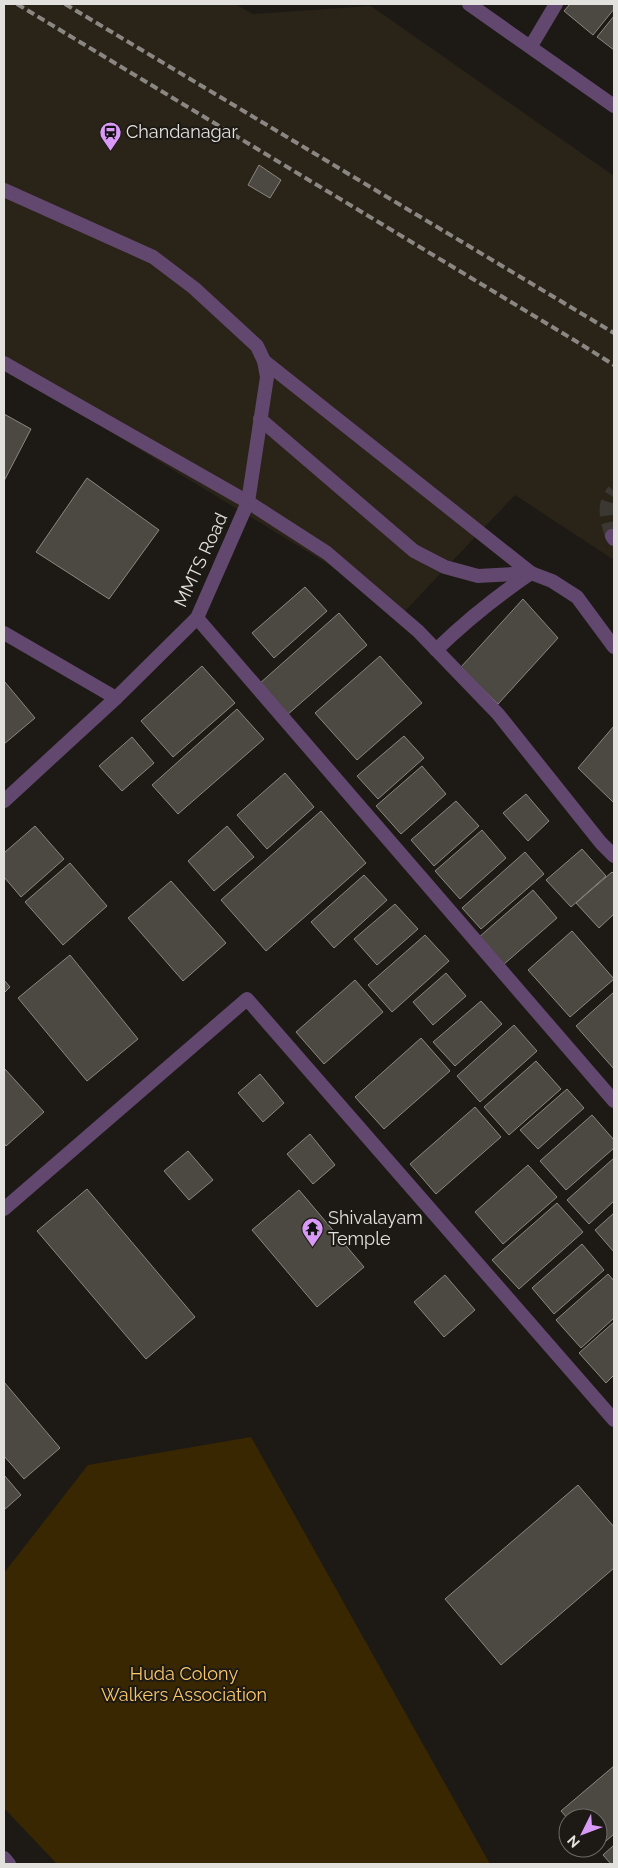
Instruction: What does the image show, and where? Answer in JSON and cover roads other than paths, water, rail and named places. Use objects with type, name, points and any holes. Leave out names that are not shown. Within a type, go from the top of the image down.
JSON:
[{"type":"street","points":[[469,4],[614,106]]},
{"type":"street","points":[[531,46],[556,4]]},
{"type":"street","name":"MMTS Road","points":[[4,190],[153,257],[194,288],[257,346],[264,362],[267,377],[248,502],[197,618],[116,698],[4,801]]},
{"type":"street","points":[[264,362],[531,572],[552,581],[577,597],[614,647]]},
{"type":"street","points":[[4,363],[248,502],[327,553],[418,631],[498,714],[601,843],[614,856]]},
{"type":"street","points":[[260,419],[414,551],[445,567],[478,576],[531,572]]},
{"type":"street","points":[[436,650],[470,617],[531,572]]},
{"type":"street","points":[[197,618],[614,1101]]},
{"type":"street","points":[[4,633],[116,698]]},
{"type":"street","points":[[4,1209],[246,999],[611,1411]]},
{"type":"street","points":[[4,1858],[9,1864]]},
{"type":"tunnel","points":[[612,536],[607,518],[607,507],[610,496],[614,491]]},
{"type":"railway","points":[[17,4],[614,365]]},
{"type":"railway","points":[[65,4],[614,333]]},
{"type":"place","name":"Chandanagar","points":[[110,151]]},
{"type":"place","name":"Shivalayam Temple","points":[[312,1247]]},
{"type":"park label","name":"Huda Colony Walkers Association","points":[[184,1684]]}]
